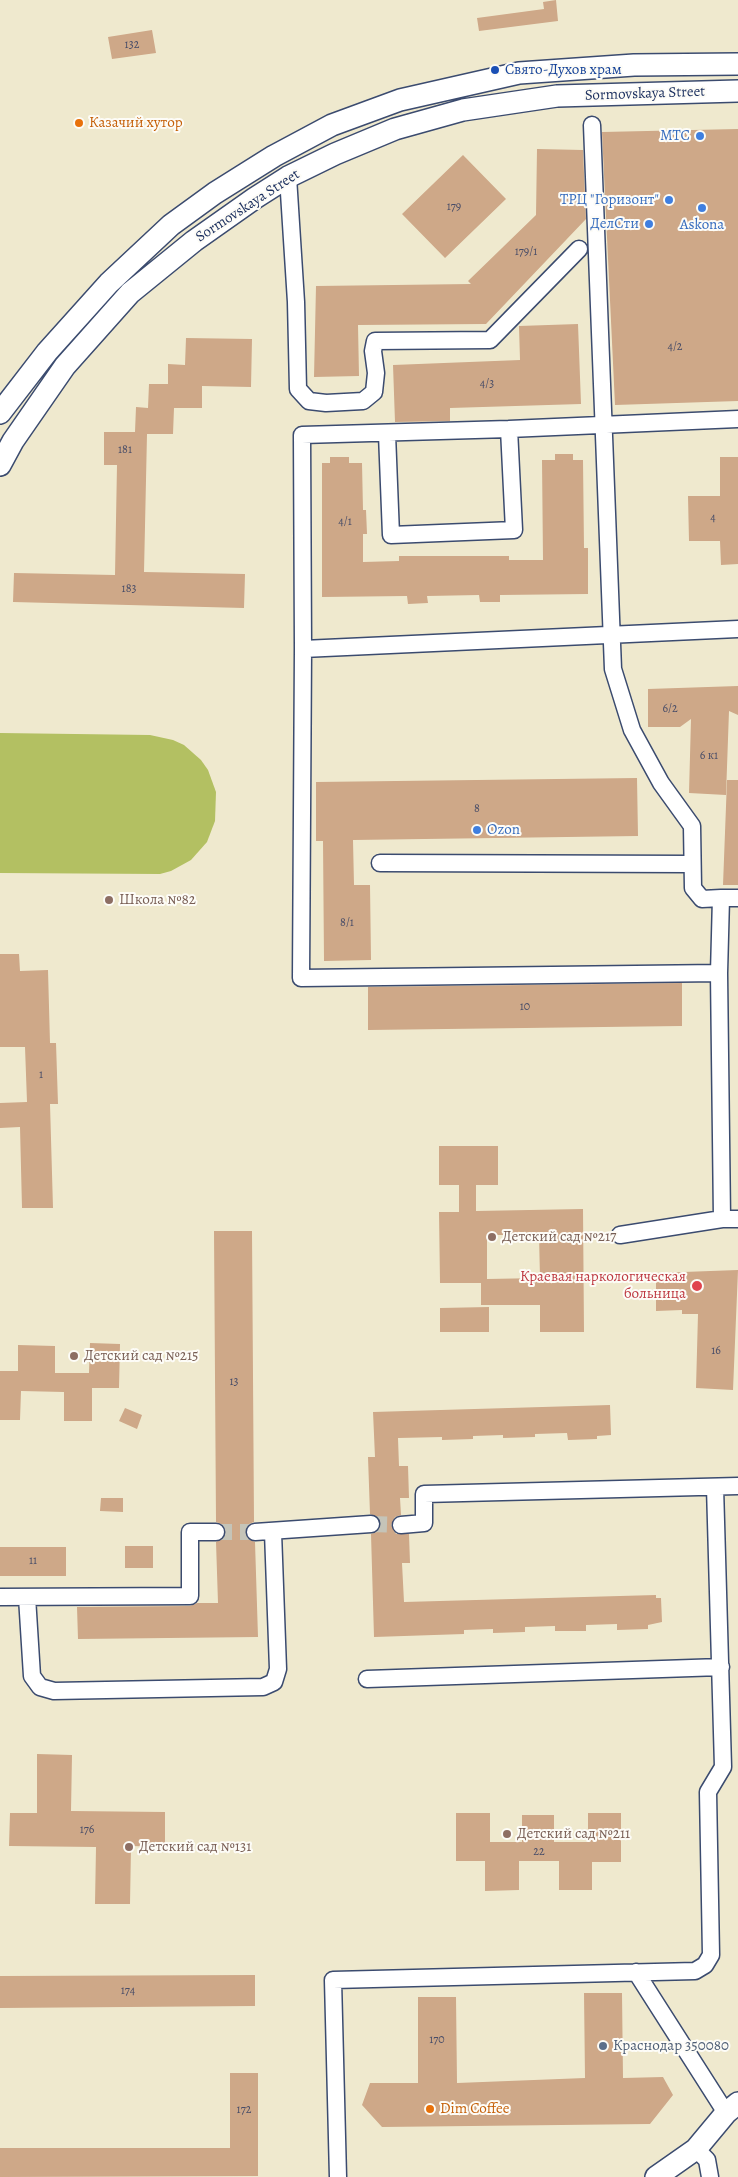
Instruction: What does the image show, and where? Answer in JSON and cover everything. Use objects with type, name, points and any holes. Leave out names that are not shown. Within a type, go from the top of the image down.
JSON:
[{"type":"main road","name":"Sormovskaya Street","points":[[1,412],[47,352],[109,283],[171,225],[215,193],[274,156],[332,125],[400,100],[519,73],[634,65],[738,64]]},
{"type":"main road","name":"Sormovskaya Street","points":[[0,465],[65,366],[130,293],[194,241],[288,177],[335,154],[395,129],[463,110],[557,96],[738,92]]},
{"type":"main road","points":[[1,412],[24,426]]},
{"type":"main road","points":[[656,2177],[696,2149],[732,2108]]},
{"type":"lane","points":[[592,125],[613,669],[632,730],[661,784],[692,826],[691,864],[693,888],[702,899],[738,898]]},
{"type":"lane","points":[[288,177],[296,302],[298,389],[309,401],[326,403],[363,401],[374,392],[376,374],[373,351],[375,341],[490,340],[579,249]]},
{"type":"lane","points":[[719,974],[301,978],[302,435],[387,434],[738,419]]},
{"type":"lane","points":[[387,434],[391,535],[514,530],[510,429]]},
{"type":"lane","points":[[303,649],[738,629]]},
{"type":"lane","points":[[380,863],[691,864]]},
{"type":"lane","points":[[620,1235],[730,1219],[719,974],[721,898]]},
{"type":"lane","points":[[401,1525],[424,1523],[424,1494],[738,1486]]},
{"type":"lane","points":[[338,2177],[333,1980],[695,1971],[705,1964],[711,1955],[708,1792],[724,1767],[715,1487]]},
{"type":"lane","points":[[255,1532],[371,1524]]},
{"type":"lane","points":[[0,1597],[190,1596],[190,1532],[216,1532]]},
{"type":"lane","points":[[27,1597],[32,1676],[40,1687],[54,1691],[263,1687],[274,1682],[278,1669],[273,1532]]},
{"type":"lane","points":[[367,1679],[721,1667]]},
{"type":"lane","points":[[636,1972],[732,2108]]},
{"type":"lane","points":[[696,2149],[707,2160],[710,2177]]},
{"type":"green space","points":[[0,733],[150,735],[173,740],[184,745],[201,760],[208,770],[216,792],[215,821],[207,842],[191,860],[171,871],[160,874],[0,873]]},
{"type":"building","points":[[556,0],[558,21],[479,31],[477,18],[544,9],[543,2]]},
{"type":"building","points":[[152,30],[156,53],[112,59],[108,37]]},
{"type":"building","points":[[738,129],[738,401],[615,405],[602,132]]},
{"type":"building","points":[[537,149],[583,150],[586,219],[486,324],[358,325],[359,376],[314,377],[316,286],[471,284],[468,281],[536,215]]},
{"type":"building","points":[[463,155],[506,199],[445,258],[402,214]]},
{"type":"building","points":[[578,324],[581,404],[450,408],[450,421],[395,422],[393,365],[520,360],[519,326]]},
{"type":"building","points":[[186,338],[252,339],[251,387],[202,386],[202,408],[174,408],[173,434],[147,434],[144,572],[245,574],[244,608],[13,602],[14,573],[115,575],[117,465],[104,465],[104,432],[135,432],[136,407],[148,408],[149,384],[168,384],[168,364],[185,365]]},
{"type":"building","points":[[555,454],[573,454],[573,460],[583,460],[584,548],[588,548],[588,594],[500,595],[500,602],[480,602],[479,595],[427,596],[428,603],[408,604],[407,596],[322,597],[322,463],[330,463],[330,457],[349,457],[349,463],[362,463],[363,510],[366,510],[367,534],[363,534],[363,562],[399,561],[399,556],[509,556],[509,560],[543,560],[542,460],[555,460]]},
{"type":"building","points":[[720,457],[738,457],[738,564],[721,565],[720,541],[689,541],[688,496],[720,496]]},
{"type":"building","points":[[738,686],[738,715],[729,711],[726,795],[689,793],[691,719],[680,727],[648,727],[648,689]]},
{"type":"building","points":[[637,778],[638,836],[353,840],[354,885],[370,885],[371,960],[324,961],[323,841],[316,841],[316,782]]},
{"type":"building","points":[[727,780],[738,780],[738,885],[723,885]]},
{"type":"building","points":[[0,954],[19,954],[20,971],[48,970],[50,1043],[56,1043],[58,1104],[50,1104],[53,1208],[22,1208],[20,1127],[0,1128],[0,1103],[27,1102],[25,1047],[0,1047]]},
{"type":"building","points":[[682,983],[682,1026],[368,1030],[368,987]]},
{"type":"building","points":[[439,1146],[498,1146],[498,1185],[476,1185],[476,1211],[583,1209],[584,1332],[540,1332],[540,1305],[481,1305],[481,1283],[440,1283],[439,1212],[459,1212],[459,1185],[439,1185]],"holes":[[[487,1235],[539,1235],[540,1278],[487,1279]]]},
{"type":"building","points":[[214,1231],[252,1231],[254,1522],[249,1524],[245,1532],[247,1538],[255,1542],[258,1637],[78,1639],[77,1607],[190,1606],[197,1603],[218,1603],[216,1542],[224,1537],[226,1532],[221,1524],[216,1522]]},
{"type":"building","points":[[738,1270],[733,1390],[696,1388],[698,1314],[682,1314],[682,1310],[656,1311],[656,1273]]},
{"type":"building","points":[[489,1307],[489,1332],[440,1332],[440,1308]]},
{"type":"building","points":[[90,1343],[120,1344],[119,1388],[92,1388],[92,1421],[64,1421],[64,1392],[21,1391],[20,1420],[0,1420],[0,1371],[18,1371],[18,1345],[55,1346],[55,1373],[89,1373]]},
{"type":"building","points":[[610,1405],[611,1435],[597,1436],[597,1439],[568,1440],[567,1433],[535,1434],[535,1437],[503,1438],[503,1435],[473,1436],[473,1439],[442,1440],[442,1437],[398,1438],[399,1466],[408,1466],[409,1498],[400,1498],[401,1515],[395,1517],[391,1525],[396,1534],[409,1534],[410,1563],[402,1563],[404,1602],[656,1595],[656,1598],[661,1598],[662,1622],[648,1625],[648,1629],[617,1630],[617,1624],[586,1625],[586,1631],[555,1631],[555,1626],[525,1627],[525,1632],[493,1633],[493,1629],[464,1630],[464,1634],[374,1637],[371,1534],[377,1532],[381,1524],[379,1518],[370,1514],[368,1457],[375,1457],[373,1412]]},
{"type":"building","points":[[125,1408],[142,1415],[137,1429],[119,1421]]},
{"type":"building","points":[[101,1498],[123,1498],[123,1512],[100,1511]]},
{"type":"building","points":[[125,1546],[153,1546],[153,1568],[125,1568]]},
{"type":"building","points":[[0,1547],[66,1547],[66,1576],[0,1576]]},
{"type":"building","points":[[37,1754],[72,1755],[71,1811],[165,1812],[165,1847],[131,1846],[130,1904],[95,1904],[96,1847],[9,1846],[10,1813],[37,1813]]},
{"type":"building","points":[[456,1813],[490,1813],[490,1842],[522,1842],[522,1815],[554,1815],[554,1842],[588,1842],[588,1813],[621,1813],[621,1862],[592,1862],[592,1890],[559,1890],[559,1861],[519,1861],[519,1890],[485,1891],[485,1861],[456,1861]]},
{"type":"building","points":[[255,1975],[255,2006],[0,2008],[0,1976]]},
{"type":"building","points":[[584,1993],[622,1993],[623,2078],[663,2077],[673,2095],[650,2124],[382,2127],[362,2105],[370,2083],[418,2083],[418,1997],[456,1997],[457,2083],[585,2078]]},
{"type":"building","points":[[230,2073],[258,2073],[258,2176],[0,2177],[0,2148],[230,2148]]},
{"type":"tunnel","points":[[371,1524],[401,1525]]},
{"type":"tunnel","points":[[216,1532],[255,1532]]},
{"type":"place","name":"Свято-Духов храм","points":[[495,70]]},
{"type":"place","name":"Казачий хутор","points":[[79,123]]},
{"type":"place","name":"МТС","points":[[700,136]]},
{"type":"place","name":"ТРЦ \"Горизонт\"","points":[[669,200]]},
{"type":"place","name":"Askona","points":[[702,208]]},
{"type":"place","name":"ДелСти","points":[[649,224]]},
{"type":"place","name":"Ozon","points":[[477,830]]},
{"type":"place","name":"Школа №82","points":[[109,900]]},
{"type":"place","name":"Детский сад №217","points":[[492,1237]]},
{"type":"place","name":"Краевая наркологическая больница","points":[[697,1286]]},
{"type":"place","name":"Детский сад №215","points":[[74,1356]]},
{"type":"place","name":"Детский сад №211","points":[[507,1834]]},
{"type":"place","name":"Детский сад №131","points":[[129,1847]]},
{"type":"place","name":"Краснодар 350080","points":[[603,2046]]},
{"type":"place","name":"Dim Coffee","points":[[430,2109]]}]
